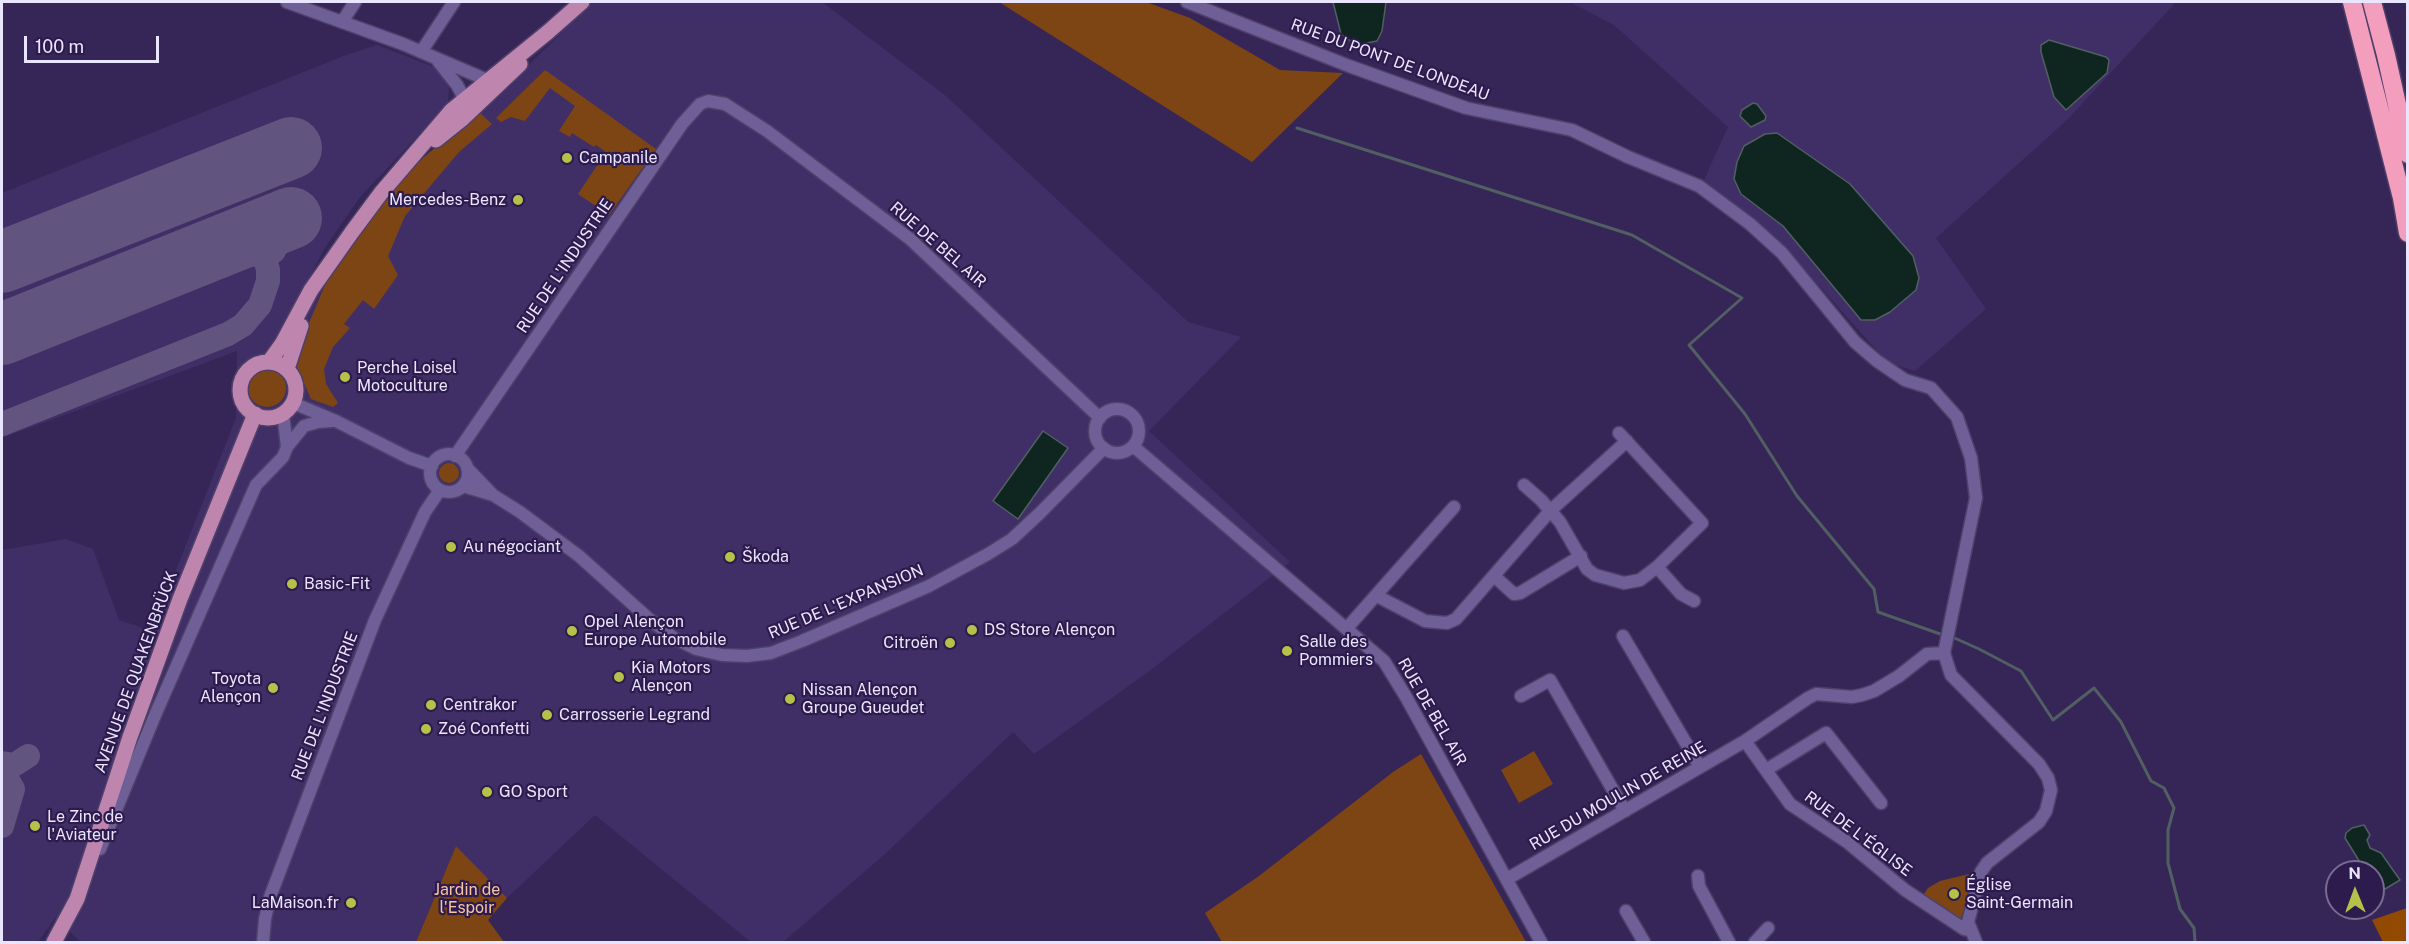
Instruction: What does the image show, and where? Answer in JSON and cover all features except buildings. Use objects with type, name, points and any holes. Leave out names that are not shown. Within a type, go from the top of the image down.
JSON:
[{"type":"highway","points":[[2352,2],[2402,198],[2408,233]]},
{"type":"highway","points":[[2372,2],[2408,154]]},
{"type":"main road","points":[[269,362],[282,344],[311,290],[381,193],[410,162],[452,110],[468,108],[491,87],[487,80],[548,33],[582,2]]},
{"type":"main road","points":[[466,107],[510,74],[548,33]]},
{"type":"main road","points":[[287,369],[296,339],[327,269]]},
{"type":"main road","points":[[269,362],[287,369],[296,386],[288,408],[273,417],[255,414],[243,401],[241,384],[249,369],[256,364],[269,362]]},
{"type":"main road","name":"AVENUE DE QUAKENBRÜCK","points":[[54,942],[77,899],[130,737],[172,620],[255,414]]},
{"type":"street","points":[[287,2],[421,52],[487,80]]},
{"type":"street","points":[[342,22],[355,2]]},
{"type":"street","points":[[421,52],[454,2]]},
{"type":"street","name":"RUE DU PONT DE LONDEAU","points":[[1187,2],[1349,66],[1466,108],[1572,130],[1628,157],[1700,186],[1750,224],[1782,253],[1855,342],[1877,361],[1905,380],[1931,388],[1957,417],[1971,458],[1976,498],[1944,653]]},
{"type":"street","points":[[435,58],[457,85],[466,107]]},
{"type":"street","name":"RUE DE BEL AIR","points":[[708,101],[725,104],[768,131],[910,238],[1100,418]]},
{"type":"street","name":"RUE DE L'INDUSTRIE","points":[[455,456],[682,124],[700,104],[708,101]]},
{"type":"street","points":[[285,452],[288,408],[336,421],[409,458],[432,466]]},
{"type":"street","points":[[1119,409],[1130,413],[1138,426],[1139,434],[1133,446],[1122,452],[1104,448],[1096,436],[1100,418],[1111,410],[1119,409]]},
{"type":"street","points":[[77,899],[256,485],[304,426],[336,421]]},
{"type":"street","points":[[1377,596],[1425,621],[1447,622],[1464,612],[1550,511],[1623,437],[1702,524],[1640,580],[1623,583],[1594,575],[1587,569],[1560,522],[1550,511],[1524,485]]},
{"type":"street","name":"RUE DE BEL AIR","points":[[1133,446],[1384,661],[1541,942]]},
{"type":"street","name":"RUE DE L'EXPANSION","points":[[463,486],[493,495],[520,512],[579,556],[648,618],[674,638],[696,649],[722,655],[747,656],[771,653],[802,641],[929,586],[988,554],[1040,513],[1104,448]]},
{"type":"street","points":[[455,456],[465,463],[467,468],[468,474],[463,486],[452,492],[440,490],[435,487],[430,477],[432,466],[439,457],[455,456]]},
{"type":"street","points":[[467,468],[493,495]]},
{"type":"street","name":"RUE DE L'INDUSTRIE","points":[[263,942],[264,918],[270,897],[375,620],[424,512],[440,490]]},
{"type":"street","points":[[1347,628],[1454,507]]},
{"type":"street","points":[[1494,576],[1514,594],[1520,593],[1581,556]]},
{"type":"street","points":[[1657,567],[1681,594],[1694,602]]},
{"type":"street","points":[[1623,636],[1700,767]]},
{"type":"street","points":[[1944,653],[1951,675],[2039,764],[2048,778],[2051,790],[2046,811],[2039,822],[1987,863],[1981,872],[1969,915],[1970,930],[1976,942]]},
{"type":"street","name":"RUE DU MOULIN DE REINE","points":[[1507,879],[1745,741],[1816,694],[1852,697],[1874,692],[1927,654],[1944,653]]},
{"type":"street","points":[[1521,696],[1550,680],[1625,811]]},
{"type":"street","points":[[1766,770],[1826,733],[1881,803]]},
{"type":"street","name":"RUE DE L'ÉGLISE","points":[[1745,741],[1790,804],[1847,842],[1915,897],[1964,929],[1970,930]]},
{"type":"street","points":[[1698,876],[1699,886],[1729,942]]},
{"type":"street","points":[[1626,911],[1644,942]]},
{"type":"street","points":[[1755,942],[1768,928]]},
{"type":"shaded area","points":[[592,2],[822,2],[946,96],[1188,322],[1241,337],[1149,431],[1290,562],[1152,669],[1034,754],[1013,732],[885,854],[783,942],[751,942],[595,815],[507,898],[456,846],[416,942],[81,942],[55,918],[38,942],[2,942],[2,550],[66,539],[93,549],[119,620],[152,631],[236,418],[237,351],[2,438],[2,193],[346,55],[377,45],[434,67],[444,77],[449,88],[448,104],[360,197],[324,249],[288,321],[410,169],[508,86]]},
{"type":"shaded area","points":[[1333,2],[1386,2],[1382,31],[1377,41],[1361,44],[1352,42],[1341,34]]},
{"type":"shaded area","points":[[1570,2],[2176,2],[2068,119],[1936,238],[1986,309],[1915,371],[1887,362],[1781,243],[1704,180],[1728,127],[1614,25]]},
{"type":"shaded area","points":[[2049,40],[2106,57],[2109,60],[2107,73],[2066,110],[2054,97],[2041,52],[2041,45]]},
{"type":"shaded area","points":[[1753,103],[1757,104],[1766,116],[1765,120],[1751,127],[1740,116],[1742,110]]},
{"type":"shaded area","points":[[1777,133],[1850,184],[1913,256],[1919,278],[1916,290],[1890,312],[1875,320],[1861,320],[1783,226],[1741,194],[1734,179],[1737,162],[1744,146],[1765,134]]},
{"type":"shaded area","points":[[1043,431],[1068,448],[1018,519],[993,501]]},
{"type":"shaded area","points":[[2364,825],[2370,835],[2367,840],[2370,848],[2381,853],[2400,880],[2385,889],[2385,860],[2359,860],[2345,838],[2346,833],[2352,828]]},
{"type":"shaded area","points":[[2407,908],[2407,942],[2383,942],[2372,920],[2385,920],[2385,916]]},
{"type":"green space","points":[[999,2],[1146,2],[1190,18],[1280,70],[1343,73],[1252,162]]},
{"type":"green space","points":[[545,70],[656,149],[609,215],[578,194],[606,152],[572,133],[570,137],[559,131],[575,106],[550,88],[525,121],[511,117],[501,122],[496,118]]},
{"type":"green space","points":[[478,111],[492,124],[459,152],[405,216],[388,256],[398,275],[374,309],[363,300],[344,324],[350,328],[333,347],[324,369],[326,384],[338,403],[333,407],[311,399],[295,362],[298,349],[326,283],[356,235],[410,169]]},
{"type":"green space","points":[[267,369],[274,370],[280,375],[285,381],[285,395],[280,401],[274,406],[267,407],[260,406],[254,401],[249,395],[248,388],[249,381],[254,375],[260,370]]},
{"type":"green space","points":[[445,463],[453,463],[459,469],[459,477],[453,483],[445,483],[439,477],[439,469]]},
{"type":"green space","points":[[1534,751],[1553,784],[1519,803],[1501,770]]},
{"type":"green space","points":[[1421,754],[1526,942],[1222,942],[1205,913],[1259,876],[1393,772]]},
{"type":"green space","name":"Jardin de l'Espoir","points":[[456,846],[507,898],[488,920],[504,942],[416,942]]},
{"type":"green space","points":[[1969,874],[1972,886],[1961,918],[1957,920],[1925,898],[1924,894],[1928,888],[1940,881]]},
{"type":"waterway","points":[[1297,128],[1632,235],[1742,298],[1689,345],[1745,414],[1797,496],[1874,589],[1878,612],[1943,635]]},
{"type":"waterway","points":[[1950,636],[2021,671],[2053,720],[2094,688],[2121,722],[2151,781],[2164,788],[2174,808],[2168,830],[2168,863],[2180,909],[2194,928],[2195,942]]},
{"type":"taxiway","points":[[227,244],[237,244],[256,255],[267,256],[274,251],[279,241],[280,228],[274,226]]},
{"type":"taxiway","points":[[2,424],[228,334],[243,325],[260,305],[268,281],[268,270],[259,232]]},
{"type":"taxiway","points":[[2,763],[14,765],[28,756]]},
{"type":"taxiway","points":[[2,770],[13,789],[2,826]]},
{"type":"runway","points":[[2,262],[291,148]]},
{"type":"runway","points":[[2,334],[291,218]]},
{"type":"place","name":"Campanile","points":[[567,158]]},
{"type":"place","name":"Mercedes-Benz","points":[[518,200]]},
{"type":"place","name":"Perche Loisel Motoculture","points":[[345,377]]},
{"type":"place","name":"Au négociant","points":[[451,547]]},
{"type":"place","name":"Škoda","points":[[730,557]]},
{"type":"place","name":"Basic-Fit","points":[[292,584]]},
{"type":"place","name":"DS Store Alençon","points":[[972,630]]},
{"type":"place","name":"Opel Alençon Europe Automobile","points":[[572,631]]},
{"type":"place","name":"Citroën","points":[[950,643]]},
{"type":"place","name":"Salle des Pommiers","points":[[1287,651]]},
{"type":"place","name":"Kia Motors Alençon","points":[[619,677]]},
{"type":"place","name":"Toyota Alençon","points":[[273,688]]},
{"type":"place","name":"Nissan Alençon Groupe Gueudet","points":[[790,699]]},
{"type":"place","name":"Centrakor","points":[[431,705]]},
{"type":"place","name":"Carrosserie Legrand","points":[[547,715]]},
{"type":"place","name":"Zoé Confetti","points":[[426,729]]},
{"type":"place","name":"GO Sport","points":[[487,792]]},
{"type":"place","name":"Le Zinc de l'Aviateur","points":[[35,826]]},
{"type":"place","name":"Église Saint-Germain","points":[[1954,894]]},
{"type":"place","name":"LaMaison.fr","points":[[351,903]]}]
